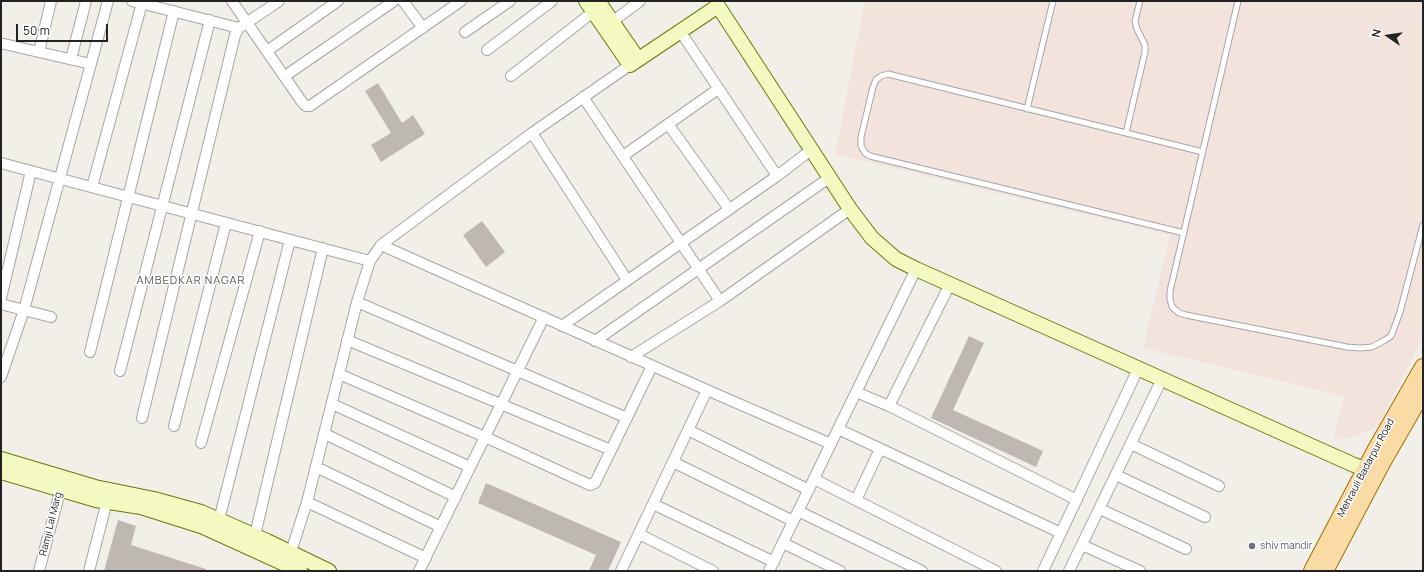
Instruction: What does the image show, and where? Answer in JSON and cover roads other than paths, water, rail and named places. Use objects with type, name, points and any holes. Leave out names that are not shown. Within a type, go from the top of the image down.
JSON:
[{"type":"main road","name":"Mehrauli Badarpur Road","points":[[1312,571],[1365,469],[1423,367]]},
{"type":"main road","name":"Mehrauli Badarpur Road","points":[[1325,571],[1382,463],[1423,392]]},
{"type":"street","points":[[39,52],[51,1]]},
{"type":"street","points":[[71,59],[86,1]]},
{"type":"street","points":[[1,377],[24,310],[108,1]]},
{"type":"street","points":[[232,1],[243,25],[267,51],[306,106],[310,106],[461,1]]},
{"type":"street","points":[[142,418],[235,35],[243,25],[279,1]]},
{"type":"street","points":[[267,51],[338,1]]},
{"type":"street","points":[[285,76],[394,1]]},
{"type":"street","points":[[403,1],[423,28]]},
{"type":"street","points":[[465,32],[510,1]]},
{"type":"street","points":[[486,50],[552,1]]},
{"type":"street","points":[[608,25],[640,1]]},
{"type":"street","points":[[92,187],[137,2],[210,20],[243,25]]},
{"type":"street","points":[[293,563],[357,302],[370,261],[381,246],[532,133],[719,3],[811,150],[850,209],[872,238],[896,259],[1138,369],[1365,469]]},
{"type":"street","points":[[510,76],[594,4],[634,62]]},
{"type":"street","points":[[90,352],[174,11]]},
{"type":"street","points":[[120,372],[210,20]]},
{"type":"street","points":[[680,31],[777,176]]},
{"type":"street","points":[[4,44],[91,64]]},
{"type":"street","points":[[623,156],[718,89]]},
{"type":"street","points":[[583,97],[720,301]]},
{"type":"street","points":[[668,124],[729,209]]},
{"type":"street","points":[[532,133],[627,280]]},
{"type":"street","points":[[562,326],[777,176],[811,150]]},
{"type":"street","points":[[1,163],[370,261]]},
{"type":"street","points":[[1,298],[31,171]]},
{"type":"street","points":[[596,341],[829,178]]},
{"type":"street","points":[[631,357],[720,301],[850,209]]},
{"type":"street","points":[[174,426],[226,222]]},
{"type":"street","points":[[201,443],[260,232]]},
{"type":"street","points":[[219,520],[290,240]]},
{"type":"street","points":[[381,246],[831,444]]},
{"type":"street","points":[[254,535],[323,248]]},
{"type":"street","points":[[653,504],[771,567],[916,269]]},
{"type":"street","points":[[890,406],[950,284]]},
{"type":"street","points":[[357,302],[627,418]]},
{"type":"street","points":[[1,304],[51,317]]},
{"type":"street","points":[[419,571],[544,317]]},
{"type":"street","points":[[347,340],[611,450]]},
{"type":"street","points":[[339,374],[485,437],[590,485],[595,483],[652,366]]},
{"type":"street","points":[[1043,571],[1138,369]]},
{"type":"street","points":[[1070,571],[1162,379]]},
{"type":"street","points":[[624,570],[639,534],[707,390]]},
{"type":"street","points":[[856,392],[890,406],[1077,500]]},
{"type":"street","points":[[332,404],[470,467]]},
{"type":"street","points":[[838,429],[1061,533]]},
{"type":"street","points":[[688,430],[809,490]]},
{"type":"street","points":[[324,434],[456,497]]},
{"type":"street","points":[[1131,444],[1219,486]]},
{"type":"street","points":[[856,500],[880,449]]},
{"type":"street","points":[[1,459],[62,483],[96,500],[142,507],[201,526],[293,563],[329,571]]},
{"type":"street","points":[[673,462],[793,521]]},
{"type":"street","points":[[316,467],[441,526]]},
{"type":"street","points":[[1,472],[154,498],[201,512],[254,535],[293,563]]},
{"type":"street","points":[[1116,475],[1205,517]]},
{"type":"street","points":[[814,479],[996,571]]},
{"type":"street","name":"Ramji Lal Marg","points":[[40,571],[62,483]]},
{"type":"street","points":[[89,571],[107,502]]},
{"type":"street","points":[[307,502],[426,558]]},
{"type":"street","points":[[1100,508],[1186,549]]},
{"type":"street","points":[[798,511],[922,571]]},
{"type":"street","points":[[639,534],[713,571]]},
{"type":"street","points":[[783,543],[840,571]]},
{"type":"street","points":[[1082,545],[1140,571]]},
{"type":"lane","points":[[1027,109],[1053,1]]},
{"type":"lane","points":[[1126,133],[1145,52],[1145,45],[1137,29],[1135,21],[1140,1]]},
{"type":"lane","points":[[1238,1],[1170,295],[1172,306],[1179,313],[1217,321],[1360,348],[1372,348],[1390,336],[1400,312],[1423,225]]},
{"type":"lane","points":[[1184,233],[870,156],[861,146],[860,137],[876,80],[881,76],[888,74],[1203,152]]},
{"type":"place","name":"shiv mandir","points":[[1252,546]]},
{"type":"district","name":"AMBEDKAR NAGAR","points":[[191,281]]}]
